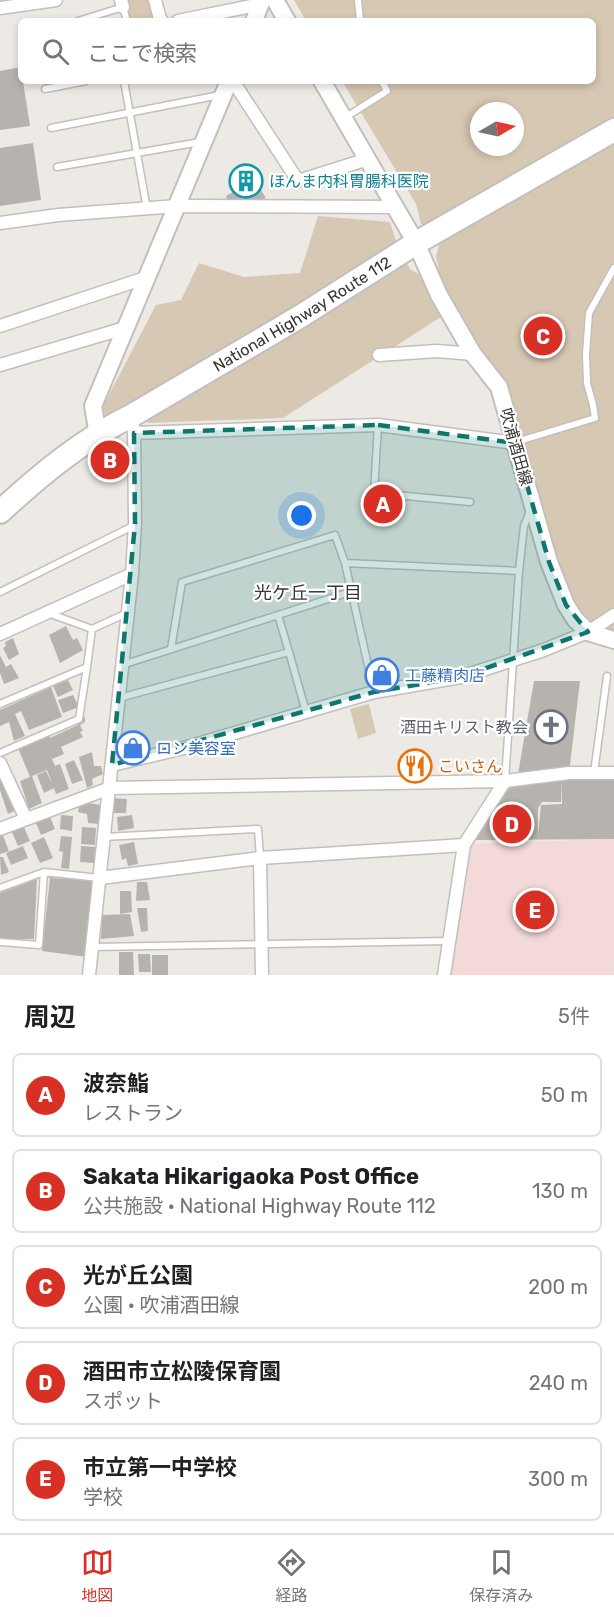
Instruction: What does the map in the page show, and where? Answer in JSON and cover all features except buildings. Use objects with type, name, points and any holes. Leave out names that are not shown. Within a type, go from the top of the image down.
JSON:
[{"type":"highway","name":"National Highway Route 112","points":[[0,512],[35,479],[98,435],[132,424],[416,243],[614,130]]},
{"type":"street","points":[[0,8],[56,0]]},
{"type":"street","points":[[156,0],[160,18]]},
{"type":"street","points":[[191,18],[266,1]]},
{"type":"street","points":[[256,18],[266,1]]},
{"type":"street","points":[[266,1],[284,18]]},
{"type":"street","name":"吹浦酒田線","points":[[324,84],[416,243],[439,295],[473,354],[499,387],[549,562],[566,605],[575,620],[588,632]]},
{"type":"street","points":[[98,435],[93,406],[145,278],[229,85]]},
{"type":"street","points":[[229,85],[298,181],[368,159]]},
{"type":"street","points":[[0,223],[58,215],[177,206],[396,207]]},
{"type":"street","points":[[0,326],[145,278]]},
{"type":"street","points":[[0,365],[125,328]]},
{"type":"street","points":[[379,354],[437,351],[473,354]]},
{"type":"street","points":[[89,975],[132,574],[135,525],[132,424],[378,425],[515,443]]},
{"type":"street","points":[[0,633],[132,574]]},
{"type":"street","points":[[112,765],[184,748],[374,692],[461,676],[514,660],[588,632],[614,615]]},
{"type":"street","points":[[588,632],[614,640]]},
{"type":"street","points":[[0,763],[26,819]]},
{"type":"street","points":[[0,829],[110,788],[505,781],[569,773],[614,773]]},
{"type":"street","points":[[444,975],[464,845],[505,781]]},
{"type":"street","points":[[100,878],[260,858],[464,845]]},
{"type":"street","points":[[260,858],[262,975]]},
{"type":"lane","points":[[358,0],[360,18]]},
{"type":"lane","points":[[85,18],[122,3],[127,18]]},
{"type":"lane","points":[[45,89],[71,84]]},
{"type":"lane","points":[[124,84],[147,210]]},
{"type":"lane","points":[[344,118],[387,91],[384,84]]},
{"type":"lane","points":[[51,128],[129,112],[229,85]]},
{"type":"lane","points":[[57,167],[204,142]]},
{"type":"lane","points":[[515,443],[594,418],[593,405],[586,383],[590,313],[614,268]]},
{"type":"lane","points":[[378,425],[374,493],[470,502]]},
{"type":"lane","points":[[505,781],[519,571],[524,526],[532,505]]},
{"type":"lane","points":[[0,592],[135,525]]},
{"type":"lane","points":[[171,650],[182,582],[335,535],[345,564],[374,692]]},
{"type":"lane","points":[[345,564],[519,571]]},
{"type":"lane","points":[[122,665],[350,592]]},
{"type":"lane","points":[[46,612],[92,629],[127,613]]},
{"type":"lane","points":[[278,615],[306,713]]},
{"type":"lane","points":[[0,753],[79,719],[92,629]]},
{"type":"lane","points":[[118,698],[289,652]]},
{"type":"lane","points":[[0,704],[87,668]]},
{"type":"lane","points":[[594,773],[607,676]]},
{"type":"lane","points":[[104,837],[258,829],[260,858]]},
{"type":"lane","points":[[0,888],[44,872],[100,878]]},
{"type":"lane","points":[[0,942],[39,945],[44,872]]},
{"type":"lane","points":[[92,947],[261,946],[449,941]]},
{"type":"highlighted area","points":[[378,425],[515,443],[549,562],[566,605],[588,632],[461,677],[374,692],[112,765],[135,524],[134,433]]},
{"type":"shaded area","points":[[123,0],[153,0],[158,18],[128,18]]},
{"type":"shaded area","points":[[294,0],[614,0],[614,641],[577,608],[562,588],[501,383],[443,289],[436,257],[439,245],[433,227],[421,224],[416,204],[344,84],[596,84],[596,18],[304,18]]},
{"type":"shaded area","points":[[318,216],[390,222],[396,241],[410,269],[419,274],[441,317],[283,418],[148,423],[139,402],[106,420],[103,406],[156,305],[181,300],[199,263],[244,277],[300,273]]},
{"type":"shaded area","points":[[369,704],[376,733],[358,739],[350,709]]},
{"type":"shaded area","points":[[614,839],[614,975],[449,975],[465,844]]},
{"type":"place","name":"ほんま内科胃腸科医院","points":[[246,181]]},
{"type":"place","name":"光が丘公園","points":[[543,336]]},
{"type":"place","name":"Sakata Hikarigaoka Post Office","points":[[110,460]]},
{"type":"place","name":"波奈鮨","points":[[383,504]]},
{"type":"place","name":"工藤精肉店","points":[[382,675]]},
{"type":"place","name":"酒田キリスト教会","points":[[551,727]]},
{"type":"place","name":"ロン美容室","points":[[133,748]]},
{"type":"place","name":"こいさん","points":[[415,766]]},
{"type":"place","name":"酒田市立松陵保育園","points":[[512,824]]},
{"type":"place","name":"市立第一中学校","points":[[535,910]]},
{"type":"district","name":"光ケ丘一丁目","points":[[308,593]]}]
